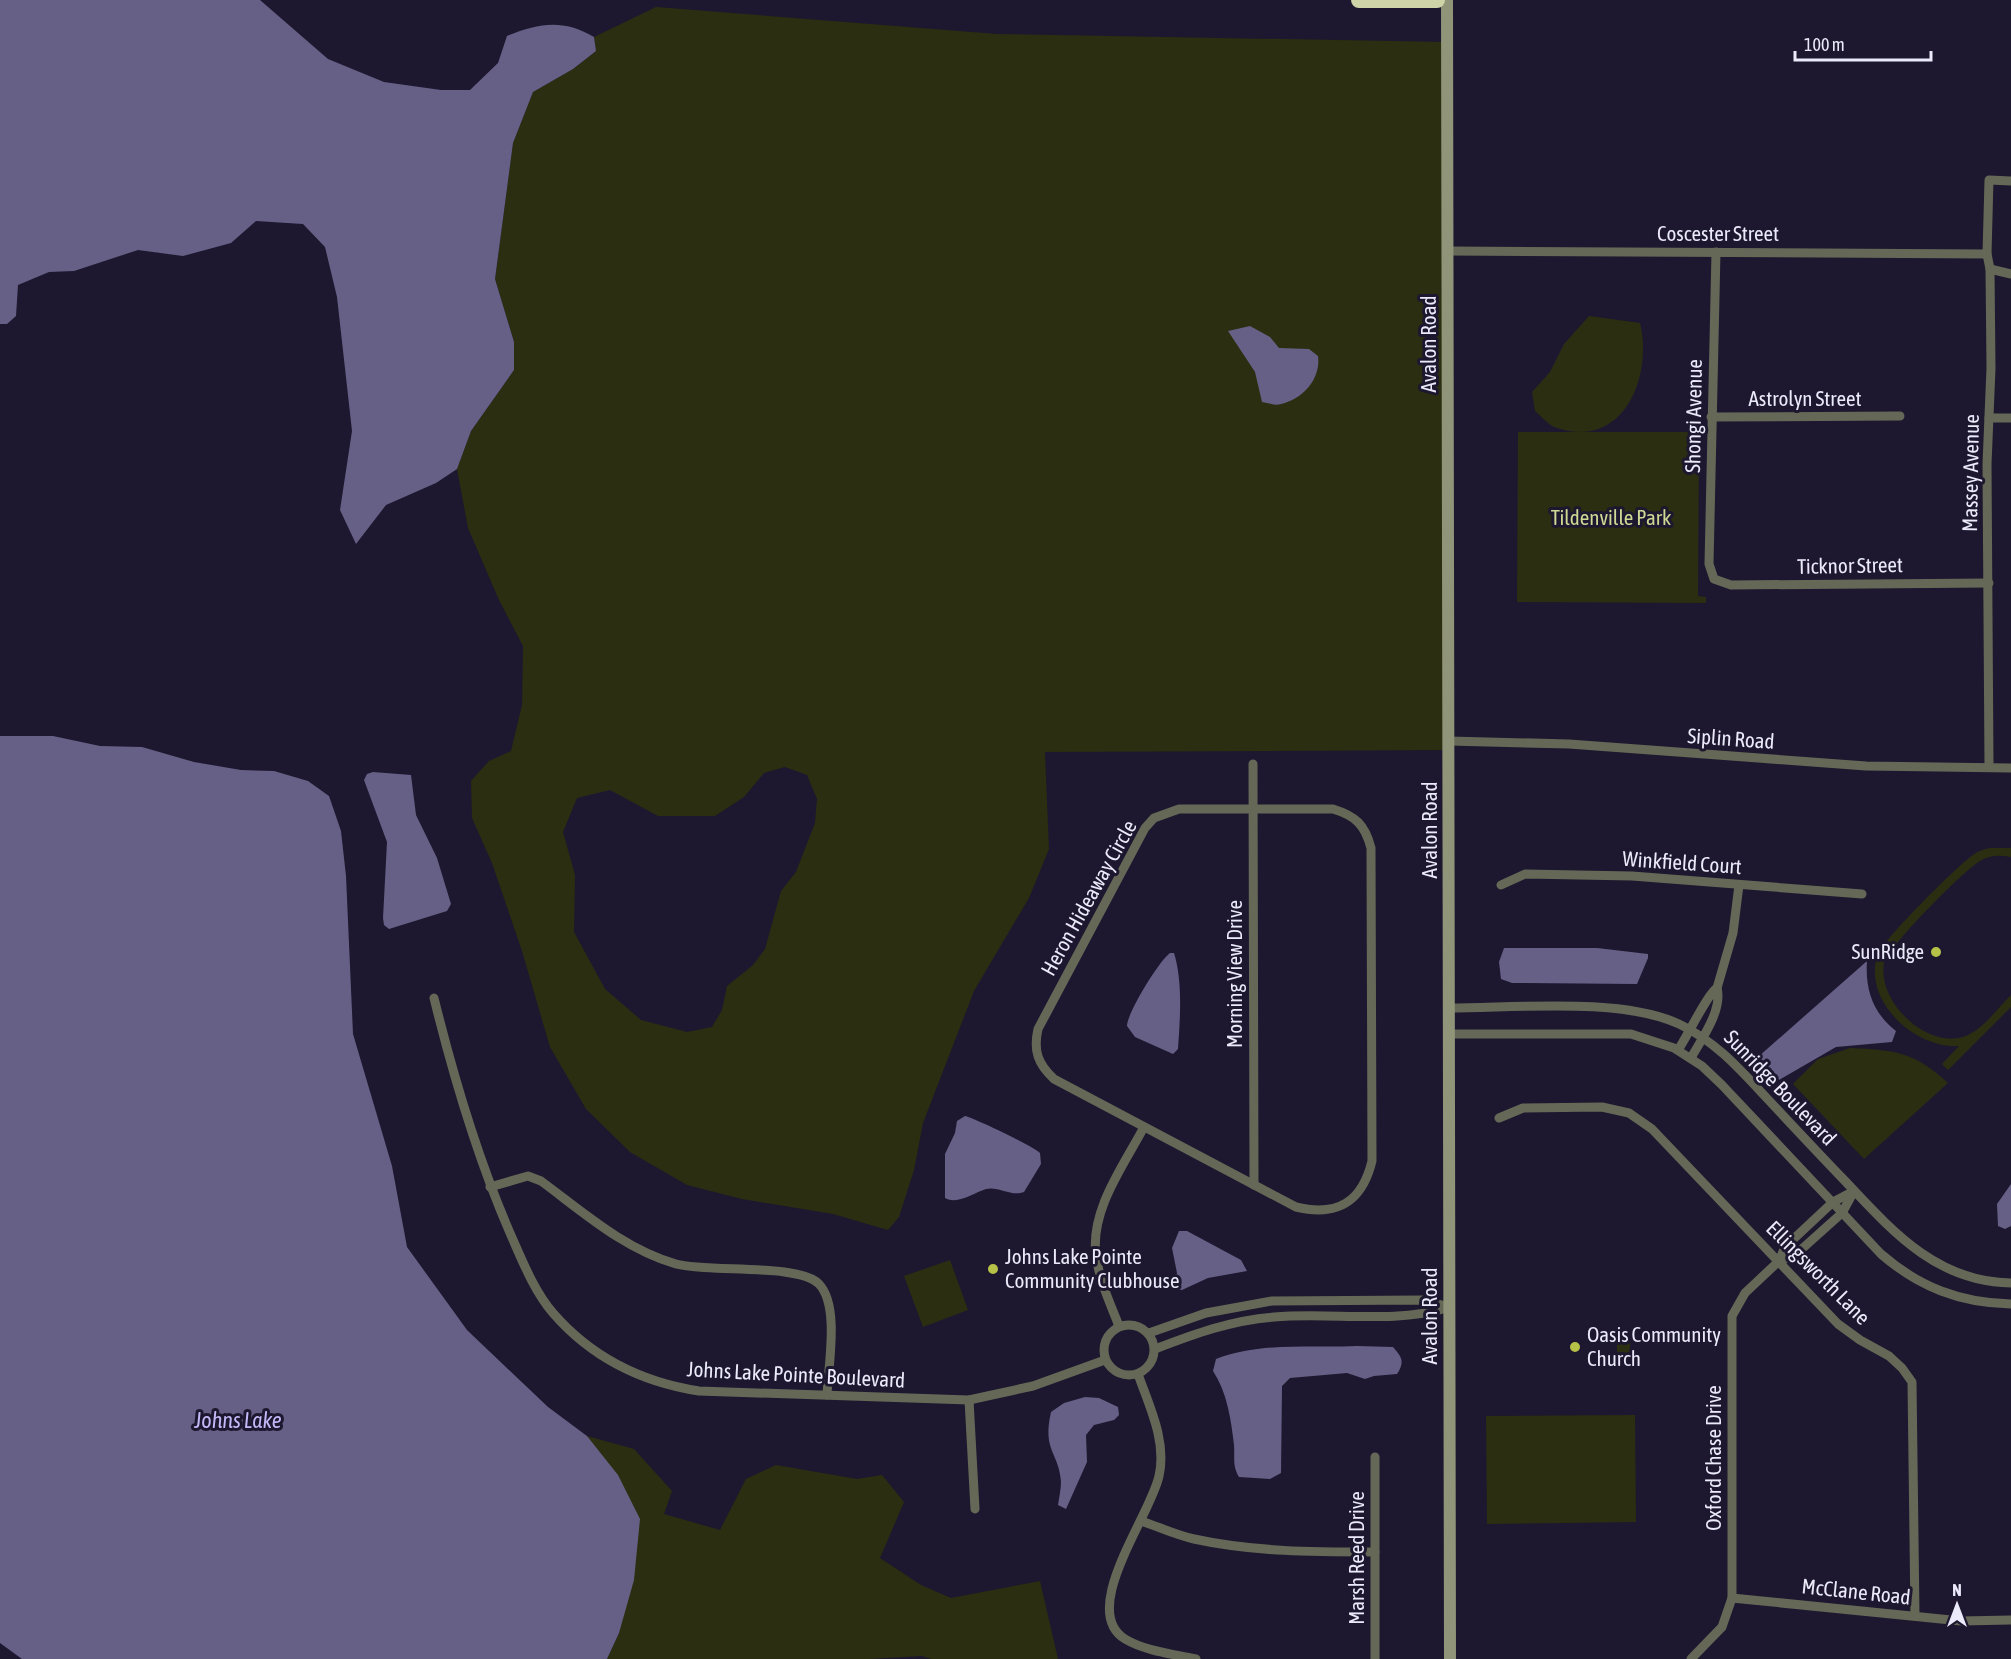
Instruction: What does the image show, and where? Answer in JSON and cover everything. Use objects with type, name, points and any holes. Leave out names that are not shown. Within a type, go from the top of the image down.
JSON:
[{"type":"highway","points":[[1359,0],[1437,0]]},
{"type":"main road","name":"Avalon Road","points":[[1447,0],[1450,1659]]},
{"type":"street","name":"Massey Avenue","points":[[1989,767],[1990,269],[1987,254],[1989,180],[2011,181]]},
{"type":"street","name":"Coscester Street","points":[[1448,251],[1987,254]]},
{"type":"street","name":"Shongi Avenue","points":[[1714,579],[1709,564],[1716,252]]},
{"type":"street","points":[[1990,269],[2011,274]]},
{"type":"street","name":"Astrolyn Street","points":[[1711,417],[1900,416]]},
{"type":"street","points":[[1989,418],[2011,418]]},
{"type":"street","name":"Ticknor Street","points":[[1714,579],[1731,585],[1989,583]]},
{"type":"street","name":"Siplin Road","points":[[1449,741],[1569,744],[1866,766],[2011,768]]},
{"type":"street","name":"Morning View Drive","points":[[1252,764],[1254,1185]]},
{"type":"street","name":"Heron Hideaway Circle","points":[[1179,809],[1333,809],[1348,813],[1361,822],[1371,848],[1372,1161],[1360,1192],[1348,1203],[1332,1209],[1314,1211],[1296,1207],[1144,1126],[1054,1079],[1043,1068],[1036,1055],[1038,1029],[1145,828],[1154,818],[1179,809]]},
{"type":"street","name":"Winkfield Court","points":[[1501,885],[1525,874],[1632,876],[1862,894]]},
{"type":"street","points":[[1691,1058],[1714,1012],[1717,988],[1733,933],[1739,885]]},
{"type":"street","points":[[1678,1050],[1692,1030],[1710,992],[1717,988]]},
{"type":"street","name":"Johns Lake Pointe Boulevard","points":[[434,998],[460,1101],[490,1186],[525,1266],[552,1312],[583,1343],[625,1371],[665,1386],[699,1391],[969,1400],[1033,1386],[1105,1360]]},
{"type":"street","name":"Sunridge Boulevard","points":[[1449,1008],[1615,1008],[1651,1013],[1692,1030],[1733,1062],[1894,1233],[1927,1259],[1977,1280],[2011,1283]]},
{"type":"street","name":"Sunridge Boulevard","points":[[1449,1034],[1617,1032],[1647,1038],[1678,1050],[1691,1058],[1722,1085],[1881,1254],[1918,1282],[1967,1300],[2011,1304]]},
{"type":"street","name":"Ellingsworth Lane","points":[[1499,1118],[1523,1108],[1602,1107],[1629,1113],[1653,1129],[1838,1324],[1860,1340],[1889,1356],[1902,1368],[1912,1382],[1915,1616]]},
{"type":"street","points":[[1119,1326],[1099,1271],[1096,1234],[1108,1196],[1144,1126]]},
{"type":"street","points":[[490,1186],[528,1176],[541,1181],[619,1239],[644,1252],[677,1264],[705,1269],[791,1272],[807,1276],[819,1283],[828,1297],[831,1311],[827,1395]]},
{"type":"street","name":"Oxford Chase Drive","points":[[1691,1659],[1722,1627],[1732,1598],[1732,1316],[1745,1293],[1779,1261],[1785,1247],[1833,1202],[1854,1191]]},
{"type":"street","name":"Oxford Chase Drive","points":[[1779,1261],[1794,1256],[1842,1213],[1854,1191]]},
{"type":"street","points":[[1805,1228],[1815,1237]]},
{"type":"street","points":[[1149,1334],[1206,1313],[1242,1304],[1308,1299],[1422,1300],[1449,1307]]},
{"type":"street","points":[[1308,1299],[1308,1315]]},
{"type":"street","points":[[1155,1349],[1216,1326],[1273,1317],[1421,1316],[1449,1307]]},
{"type":"street","points":[[1131,1324],[1141,1327],[1149,1334],[1155,1349],[1147,1368],[1138,1374],[1121,1374],[1112,1369],[1105,1360],[1105,1340],[1119,1326],[1131,1324]]},
{"type":"street","points":[[1138,1374],[1157,1428],[1161,1453],[1160,1475],[1110,1589],[1108,1607],[1112,1624],[1123,1638],[1138,1646],[1196,1659]]},
{"type":"street","points":[[969,1400],[975,1509]]},
{"type":"street","name":"Marsh Reed Drive","points":[[1375,1457],[1375,1659]]},
{"type":"street","points":[[1141,1521],[1192,1538],[1236,1547],[1283,1552],[1375,1552]]},
{"type":"street","name":"McClane Road","points":[[1732,1598],[1960,1621],[2011,1620]]},
{"type":"green space","points":[[656,7],[997,34],[1447,42],[1449,750],[1045,752],[1049,849],[1029,898],[974,991],[923,1123],[914,1170],[899,1217],[888,1230],[833,1214],[742,1199],[687,1185],[630,1152],[586,1109],[550,1047],[522,951],[492,863],[472,818],[471,781],[489,761],[511,751],[522,705],[523,646],[499,600],[468,528],[457,469],[471,431],[514,370],[514,342],[495,279],[513,143],[533,92],[573,69],[596,51],[594,37]],"holes":[[[785,767],[807,775],[817,799],[815,823],[796,872],[781,891],[765,949],[753,965],[727,986],[722,1010],[712,1027],[687,1032],[641,1020],[605,989],[574,932],[575,875],[563,832],[577,798],[610,790],[658,816],[715,816],[744,797],[764,773]]]},
{"type":"green space","points":[[1589,316],[1640,323],[1643,344],[1642,365],[1637,385],[1628,404],[1616,418],[1600,428],[1580,432],[1557,428],[1535,411],[1532,392],[1550,372],[1564,344]]},
{"type":"green space","name":"Tildenville Park","points":[[1518,432],[1699,432],[1698,596],[1706,597],[1706,603],[1517,602]]},
{"type":"green space","points":[[1990,848],[2011,848],[2011,857],[1991,857],[1971,867],[1912,926],[1884,963],[1884,978],[1888,992],[1896,1006],[1919,1028],[1948,1039],[1963,1037],[1977,1030],[2011,995],[2011,1007],[1948,1070],[1942,1064],[1959,1046],[1942,1045],[1925,1039],[1896,1018],[1885,1004],[1877,988],[1875,971],[1878,954],[1907,919],[1953,873],[1975,854]]},
{"type":"green space","points":[[1850,1048],[1880,1050],[1903,1055],[1925,1065],[1948,1083],[1864,1159],[1793,1084],[1818,1059]]},
{"type":"green space","points":[[950,1260],[968,1310],[923,1327],[904,1276]]},
{"type":"green space","points":[[1617,1331],[1630,1331],[1630,1359],[1617,1359]]},
{"type":"green space","points":[[1635,1415],[1636,1522],[1487,1524],[1486,1416]]},
{"type":"green space","points":[[587,1436],[634,1449],[672,1491],[664,1514],[720,1530],[746,1479],[776,1465],[857,1479],[882,1475],[904,1502],[880,1558],[921,1585],[951,1598],[1040,1581],[1058,1659],[932,1659],[922,1656],[869,1659],[607,1659],[619,1633]]},
{"type":"water","points":[[0,0],[260,0],[328,59],[384,82],[441,90],[470,90],[498,63],[507,36],[530,28],[561,25],[583,31],[594,37],[596,51],[573,69],[533,92],[513,143],[495,279],[514,342],[514,370],[471,431],[457,469],[436,483],[386,505],[356,544],[340,510],[352,431],[337,297],[325,247],[303,224],[256,221],[231,243],[183,256],[138,250],[74,271],[49,272],[18,285],[16,316],[7,324],[0,324]]},
{"type":"water","points":[[1250,326],[1270,337],[1279,348],[1309,349],[1318,356],[1314,380],[1304,392],[1279,405],[1262,402],[1255,372],[1228,331]]},
{"type":"water","name":"Johns Lake","points":[[0,736],[53,736],[100,746],[142,747],[194,762],[241,770],[274,771],[308,781],[329,796],[341,831],[346,876],[353,1034],[392,1166],[407,1247],[467,1330],[548,1407],[587,1436],[618,1475],[640,1519],[634,1580],[619,1633],[607,1659],[22,1659],[0,1643]]},
{"type":"water","points":[[373,772],[411,775],[416,815],[437,858],[451,904],[447,911],[389,929],[384,925],[383,918],[387,842],[364,780],[367,774]]},
{"type":"water","points":[[1504,948],[1597,948],[1648,954],[1648,958],[1637,984],[1512,983],[1501,979],[1499,962]]},
{"type":"water","points":[[1170,953],[1174,953],[1177,964],[1180,1001],[1178,1049],[1173,1054],[1135,1037],[1127,1026],[1132,1010],[1144,988]]},
{"type":"water","points":[[1867,961],[1867,982],[1872,1000],[1881,1017],[1896,1031],[1892,1042],[1836,1047],[1779,1080],[1758,1057]]},
{"type":"water","points":[[965,1116],[1004,1133],[1040,1153],[1041,1164],[1024,1192],[1014,1193],[991,1188],[960,1199],[945,1198],[945,1154],[955,1133],[957,1121]]},
{"type":"water","points":[[2011,1184],[2011,1226],[2005,1229],[1998,1226],[1997,1204]]},
{"type":"water","points":[[1179,1231],[1187,1231],[1241,1260],[1247,1271],[1208,1278],[1182,1290],[1173,1288],[1177,1273],[1172,1248]]},
{"type":"water","points":[[1393,1347],[1401,1360],[1397,1374],[1365,1379],[1347,1373],[1290,1378],[1282,1386],[1281,1473],[1270,1479],[1239,1477],[1235,1465],[1228,1406],[1213,1371],[1216,1359],[1268,1348]]},
{"type":"water","points":[[1085,1397],[1099,1398],[1118,1407],[1119,1415],[1114,1420],[1094,1425],[1086,1435],[1087,1462],[1066,1509],[1058,1505],[1060,1472],[1048,1435],[1051,1412],[1064,1403]]},
{"type":"place","name":"SunRidge","points":[[1936,952]]},
{"type":"place","name":"Johns Lake Pointe Community Clubhouse","points":[[993,1269]]},
{"type":"place","name":"Oasis Community Church","points":[[1575,1347]]}]
